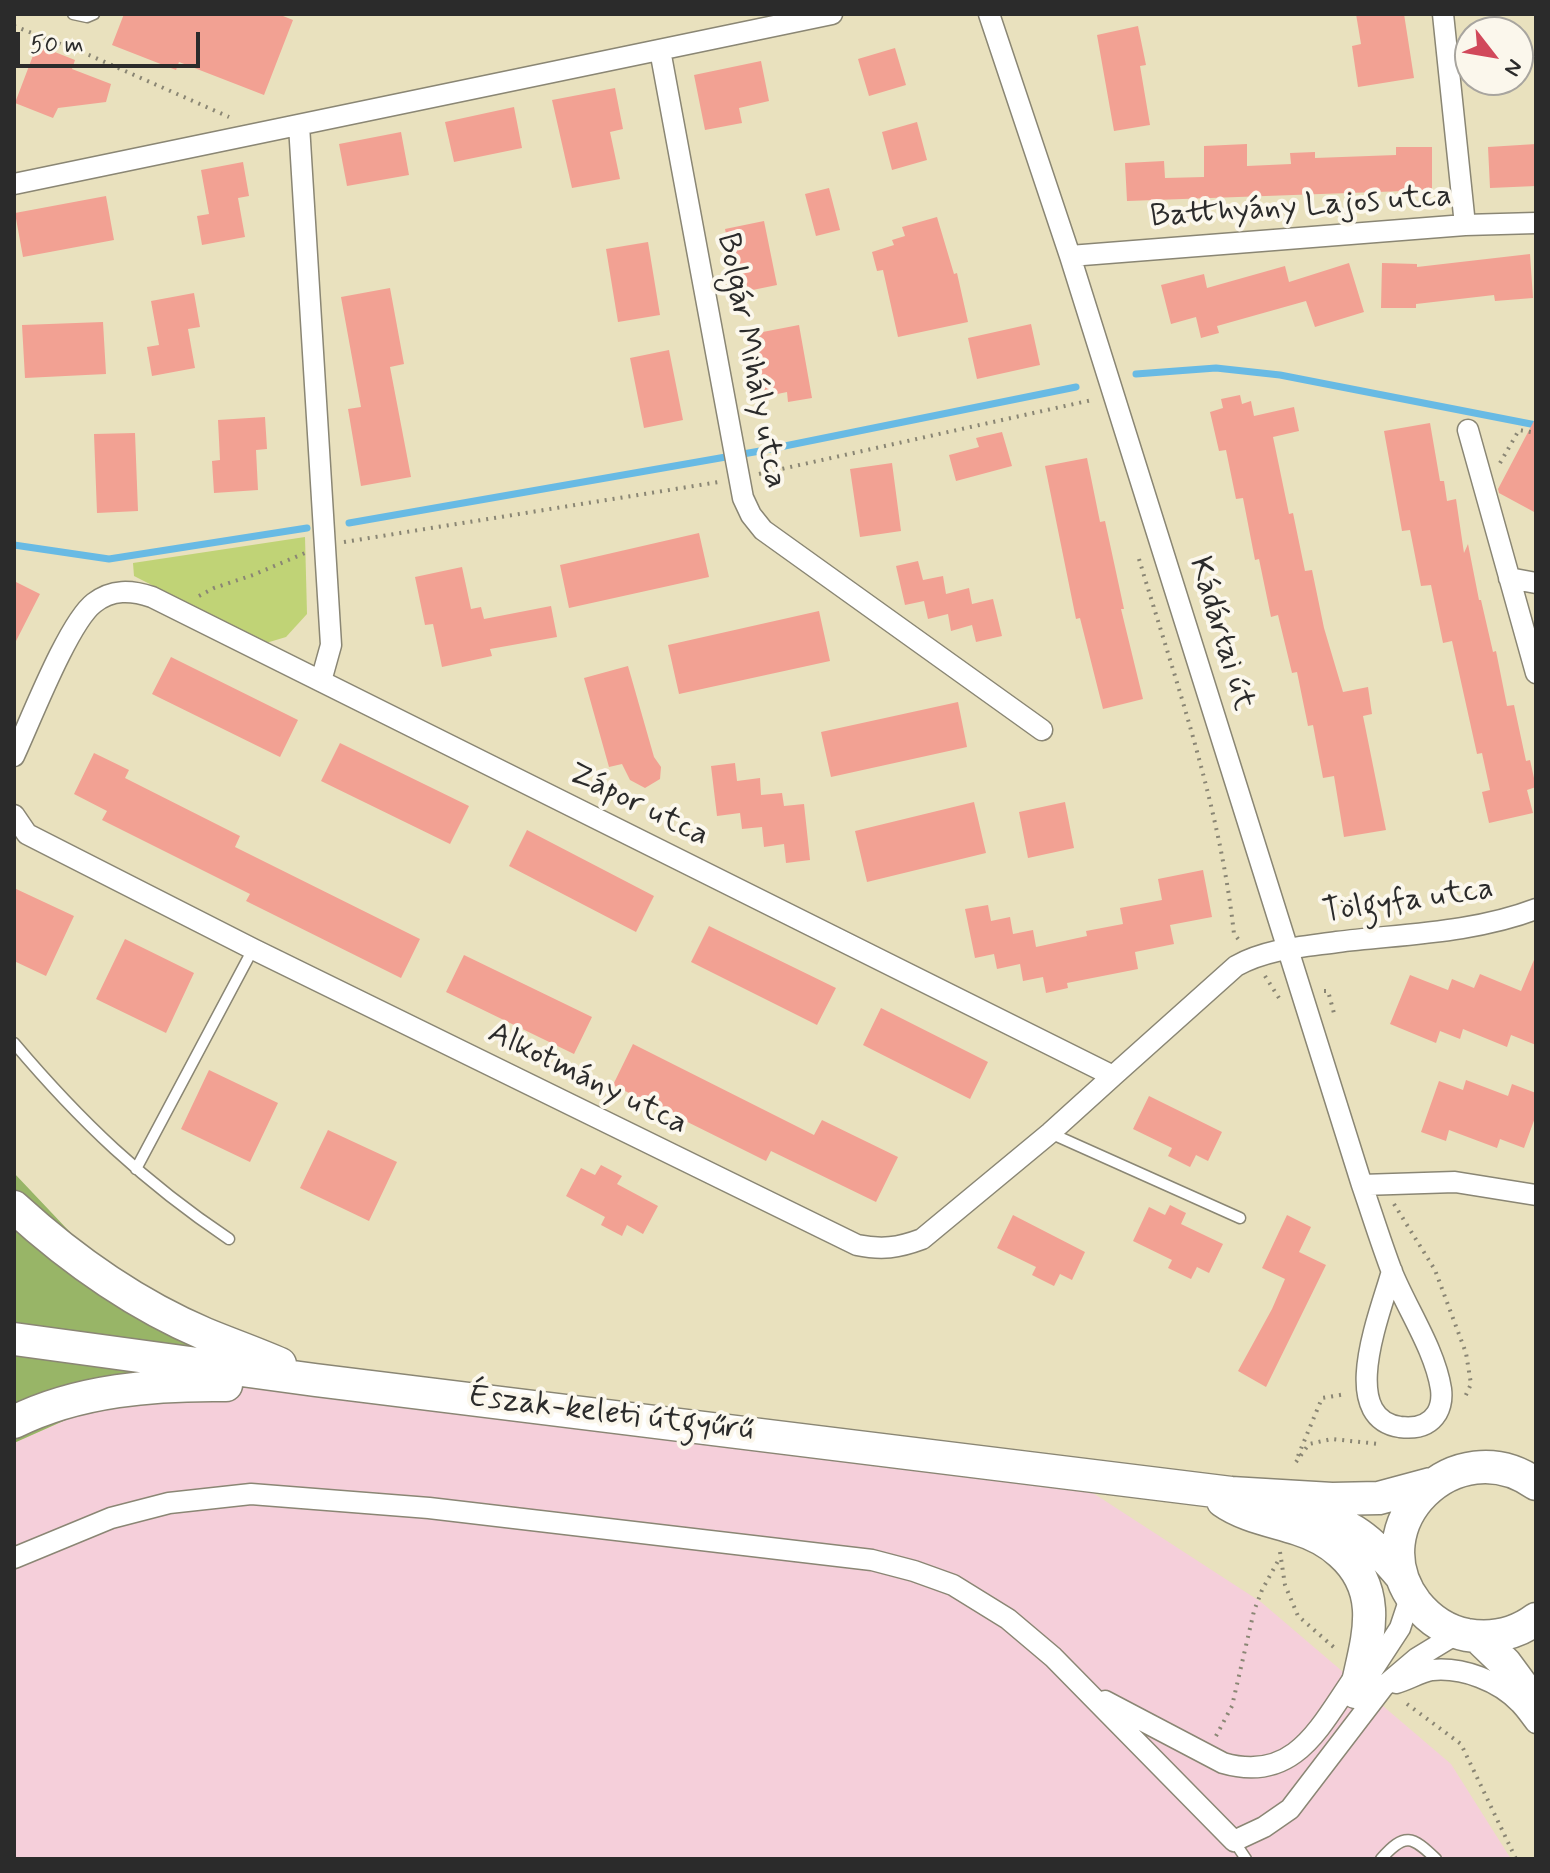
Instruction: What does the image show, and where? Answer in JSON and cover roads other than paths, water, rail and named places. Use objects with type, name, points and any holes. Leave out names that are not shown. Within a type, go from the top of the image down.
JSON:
[{"type":"main road","points":[[14,1207],[60,1249],[103,1279],[202,1333],[315,1380]]},
{"type":"main road","name":"Észak-keleti útgyűrű","points":[[14,1339],[315,1380],[1207,1490]]},
{"type":"main road","points":[[14,1422],[71,1402],[130,1389],[183,1384],[239,1385],[315,1380]]},
{"type":"main road","points":[[1207,1490],[1245,1478],[1367,1482],[1391,1477],[1448,1453],[1469,1448],[1511,1450],[1536,1462]]},
{"type":"main road","points":[[1207,1490],[1332,1499],[1379,1498],[1431,1484],[1469,1468],[1489,1466],[1509,1470],[1536,1484]]},
{"type":"main road","points":[[1407,1586],[1399,1557],[1400,1536],[1406,1517],[1431,1484]]},
{"type":"main road","points":[[1207,1490],[1330,1519],[1350,1528],[1377,1547],[1423,1612],[1439,1624],[1468,1635],[1505,1663],[1536,1705]]},
{"type":"main road","points":[[1207,1490],[1233,1508],[1304,1531],[1331,1544],[1352,1562],[1367,1587],[1370,1613],[1367,1682]]},
{"type":"main road","points":[[1468,1635],[1497,1636],[1515,1631],[1536,1619]]},
{"type":"street","points":[[14,184],[832,14]]},
{"type":"street","name":"Kádártai út","points":[[989,14],[1070,256],[1362,1185],[1392,1271],[1437,1374],[1442,1393],[1439,1410],[1430,1422],[1414,1428],[1397,1427],[1381,1419],[1371,1406],[1366,1390],[1366,1365],[1392,1271]]},
{"type":"street","points":[[1443,14],[1465,225]]},
{"type":"street","name":"Bolgár Mihály utca","points":[[660,50],[738,474],[743,498],[751,515],[763,530],[1042,730]]},
{"type":"street","points":[[299,125],[331,645],[321,681]]},
{"type":"street","name":"Batthyány Lajos utca","points":[[1070,256],[1465,225],[1536,223]]},
{"type":"street","points":[[1468,430],[1536,673]]},
{"type":"street","points":[[1509,578],[1536,583]]},
{"type":"street","name":"Zápor utca","points":[[14,756],[77,622],[93,603],[112,593],[132,591],[152,597],[1113,1076]]},
{"type":"street","name":"Alkotmány utca","points":[[14,815],[27,834],[253,949],[857,1245],[881,1250],[922,1239],[1050,1133],[1113,1076]]},
{"type":"street","name":"Tölgyfa utca","points":[[1287,948],[1476,925],[1513,918],[1536,909]]},
{"type":"street","points":[[1113,1076],[1236,966],[1254,956],[1287,948]]},
{"type":"street","points":[[1362,1185],[1455,1182],[1536,1195]]},
{"type":"street","points":[[14,1558],[111,1518],[169,1503],[251,1494],[429,1508],[872,1560],[953,1585],[1025,1633],[1234,1841],[1264,1827],[1290,1809],[1339,1741],[1367,1682],[1400,1628],[1407,1586]]},
{"type":"street","points":[[1086,1691],[1205,1755],[1240,1768],[1274,1766],[1290,1759],[1367,1682],[1468,1635]]},
{"type":"street","points":[[1367,1682],[1408,1680],[1429,1670],[1474,1675],[1502,1687],[1536,1723]]},
{"type":"street","points":[[1339,1741],[1367,1682]]},
{"type":"lane","points":[[73,14],[80,17],[94,14]]},
{"type":"lane","points":[[136,1169],[253,949]]},
{"type":"lane","points":[[14,1043],[65,1102],[136,1169],[182,1207],[229,1239]]},
{"type":"lane","points":[[1050,1133],[1240,1218]]},
{"type":"lane","points":[[1381,1859],[1393,1845],[1405,1839],[1417,1841],[1436,1859]]},
{"type":"lane","points":[[1234,1841],[1246,1859]]},
{"type":"waterway","points":[[1136,374],[1216,368],[1280,375],[1536,425]]},
{"type":"waterway","points":[[349,523],[760,451],[1076,387]]},
{"type":"waterway","points":[[14,545],[109,559],[307,528]]}]
